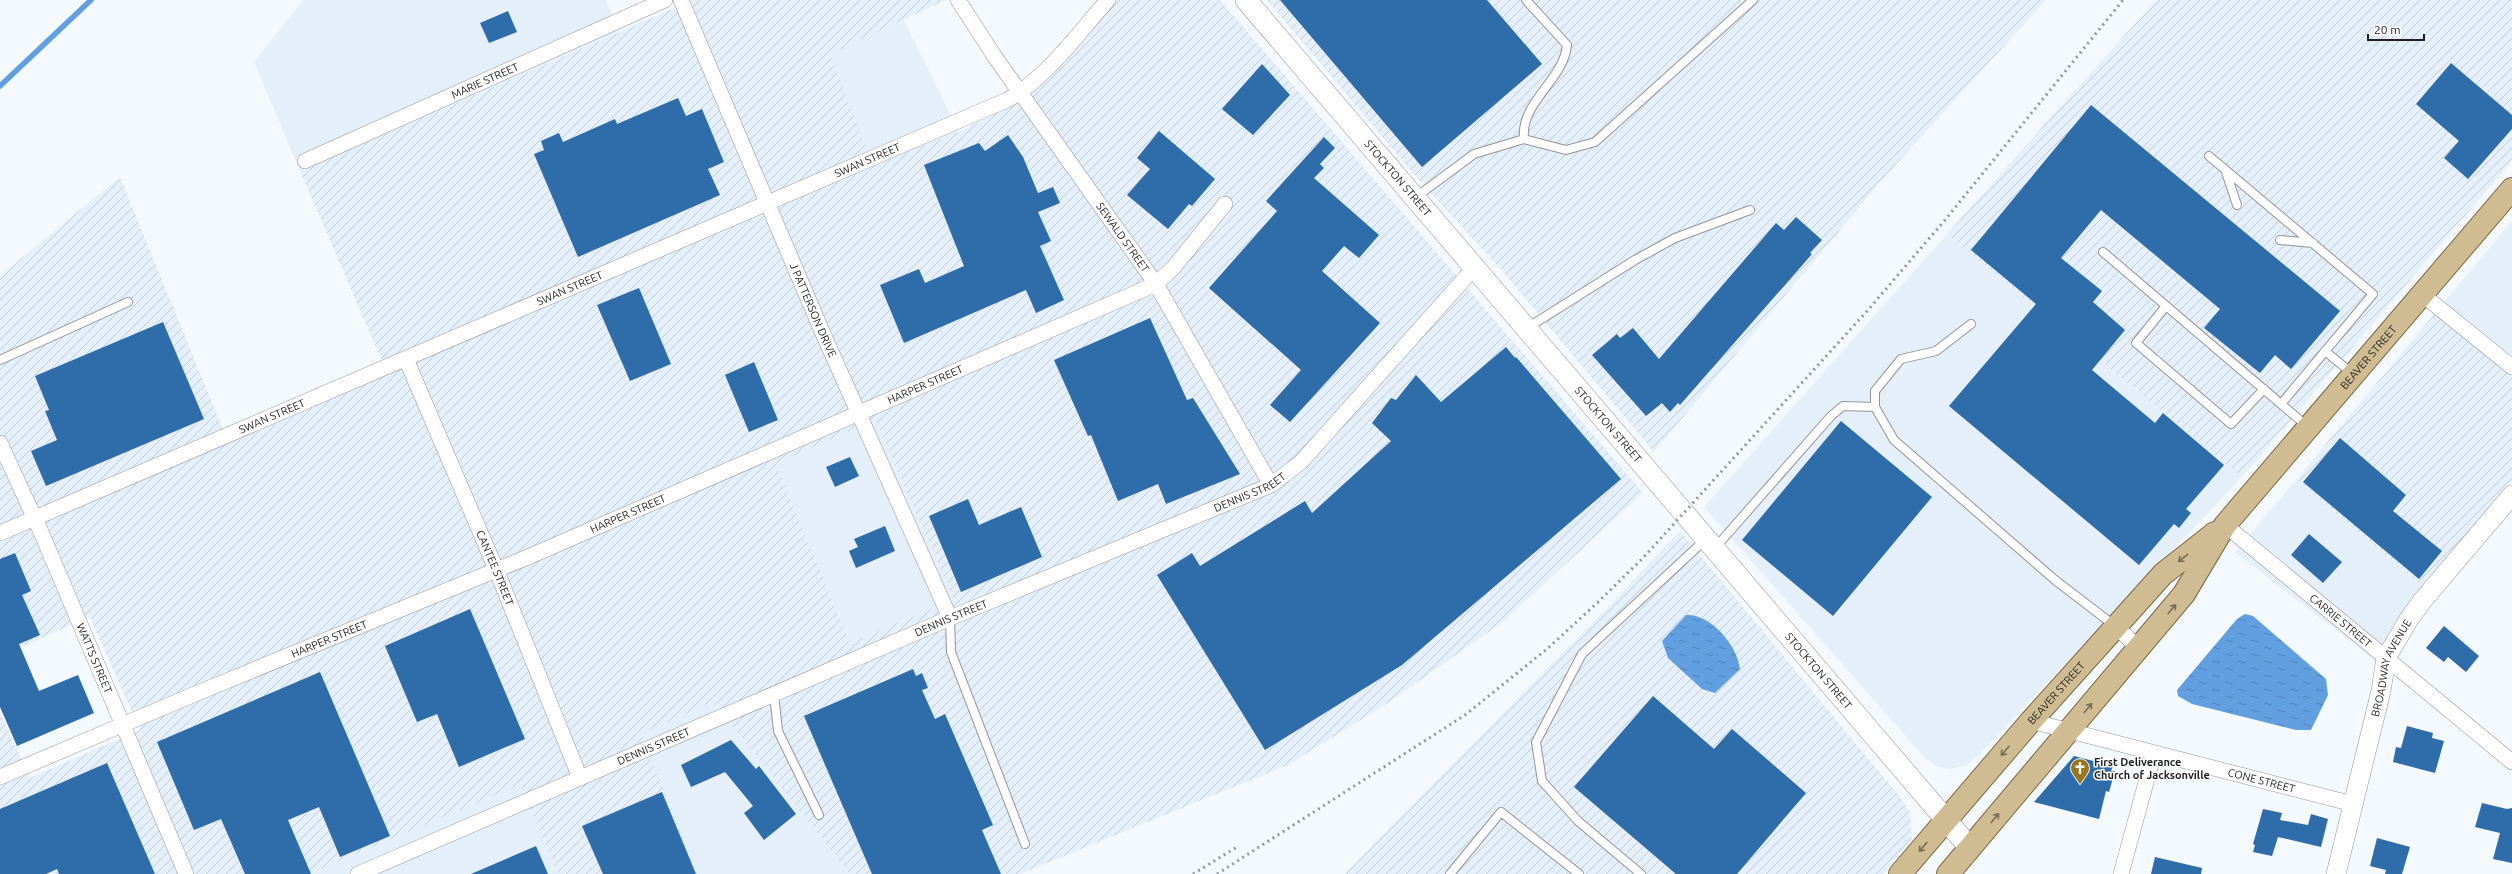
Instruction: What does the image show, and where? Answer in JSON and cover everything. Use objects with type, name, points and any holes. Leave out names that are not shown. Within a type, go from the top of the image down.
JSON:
[{"type":"main road","name":"STOCKTON STREET","points":[[1252,2],[1415,198],[1970,848]]},
{"type":"main road","name":"BEAVER STREET","points":[[1948,874],[2071,730],[2184,594],[2225,525],[2512,189]]},
{"type":"main road","name":"BEAVER STREET","points":[[1900,874],[2031,721],[2163,574],[2225,525]]},
{"type":"street","name":"MARIE STREET","points":[[305,161],[665,0]]},
{"type":"street","name":"J PATTERSON DRIVE","points":[[681,0],[767,204],[950,618]]},
{"type":"street","name":"SEWALD STREET","points":[[958,0],[1021,93],[1156,284],[1271,485]]},
{"type":"street","name":"SWAN STREET","points":[[0,533],[767,204],[1021,93],[1041,75],[1108,0]]},
{"type":"street","name":"HARPER STREET","points":[[0,777],[496,569],[1156,284],[1174,267],[1225,204]]},
{"type":"street","name":"DENNIS STREET","points":[[358,874],[950,618],[1271,485],[1301,462],[1475,267]]},
{"type":"street","points":[[2423,295],[2512,367]]},
{"type":"street","name":"CANTEE STREET","points":[[406,359],[496,569],[580,778]]},
{"type":"street","name":"WATTS STREET","points":[[0,443],[35,518],[186,874]]},
{"type":"street","name":"BROADWAY AVENUE","points":[[2336,874],[2381,691],[2386,658],[2408,619],[2512,495]]},
{"type":"street","name":"CARRIE STREET","points":[[2225,525],[2512,762]]},
{"type":"street","points":[[2115,626],[2139,648]]},
{"type":"street","name":"CONE STREET","points":[[2031,721],[2071,730],[2353,804]]},
{"type":"street","points":[[2121,874],[2154,753]]},
{"type":"lane","points":[[1524,139],[1523,128],[1529,113],[1566,57],[1566,45],[1526,0]]},
{"type":"lane","points":[[1415,198],[1474,154],[1524,139],[1566,150],[1596,142],[1753,0]]},
{"type":"lane","points":[[2209,156],[2373,294],[2281,404]]},
{"type":"lane","points":[[2225,169],[2236,205]]},
{"type":"lane","points":[[1527,328],[1635,260],[1674,238],[1750,210]]},
{"type":"lane","points":[[2280,240],[2313,243]]},
{"type":"lane","points":[[2103,252],[2309,428]]},
{"type":"lane","points":[[0,360],[128,302]]},
{"type":"lane","points":[[2166,306],[2136,343],[2231,424],[2264,389]]},
{"type":"lane","points":[[1971,324],[1936,351],[1901,359],[1875,391],[1876,407],[1894,440],[2055,580],[2115,626]]},
{"type":"lane","points":[[2325,351],[2354,374]]},
{"type":"lane","points":[[1641,874],[1578,821],[1542,781],[1536,742],[1582,654],[1711,544],[1831,416],[1843,406],[1876,407]]},
{"type":"lane","points":[[950,618],[951,652],[1025,844]]},
{"type":"lane","points":[[774,694],[778,731],[819,815]]},
{"type":"lane","points":[[1450,874],[1502,812],[1579,874]]},
{"type":"shaded area","points":[[303,0],[606,0],[620,31],[300,171],[254,62]]},
{"type":"shaded area","points":[[688,0],[946,0],[830,54],[873,166],[959,132],[1018,101],[1115,0],[1220,0],[1643,493],[1504,621],[1388,703],[1288,765],[1020,874],[850,874],[713,702],[641,734],[698,874],[558,874],[520,785],[308,874],[0,874],[0,712],[30,778],[140,730],[90,617],[0,656],[0,276],[120,177],[229,444],[388,375],[300,171],[688,2]],"holes":[[[875,420],[954,599],[850,643],[776,464]]]},
{"type":"shaded area","points":[[1267,0],[2046,0],[1882,180],[1654,452],[1500,268],[1418,179]]},
{"type":"shaded area","points":[[2156,0],[2512,0],[2512,161],[2242,477],[1947,234]]},
{"type":"shaded area","points":[[904,20],[959,132],[873,167],[829,54]]},
{"type":"shaded area","points":[[2512,221],[2512,376],[2436,312]]},
{"type":"shaded area","points":[[1947,234],[2242,477],[1975,759],[1967,765],[1951,769],[1938,767],[1924,757],[1704,507]]},
{"type":"shaded area","points":[[2436,312],[2512,376],[2512,482],[2424,587],[2296,480]]},
{"type":"shaded area","points":[[875,420],[954,599],[850,643],[776,464]]},
{"type":"shaded area","points":[[2296,480],[2424,587],[2394,623],[2378,663],[2235,552]]},
{"type":"shaded area","points":[[1680,531],[1900,797],[1910,813],[1912,839],[1884,874],[1344,874],[1606,609]]},
{"type":"shaded area","points":[[713,702],[850,874],[698,874],[640,734]]},
{"type":"shaded area","points":[[520,785],[558,874],[308,874]]},
{"type":"water","points":[[2245,614],[2253,616],[2326,679],[2328,695],[2311,730],[2296,730],[2192,704],[2178,696],[2177,690],[2237,619]]},
{"type":"water","points":[[1686,615],[1695,616],[1713,625],[1728,641],[1738,660],[1740,669],[1715,693],[1702,689],[1668,658],[1662,641]]},
{"type":"building","points":[[1280,0],[1487,0],[1542,64],[1422,167]]},
{"type":"building","points":[[508,11],[517,32],[489,43],[480,23]]},
{"type":"building","points":[[2451,63],[2512,115],[2512,129],[2468,179],[2444,158],[2459,141],[2416,104]]},
{"type":"building","points":[[1262,64],[1290,95],[1253,135],[1222,109]]},
{"type":"building","points":[[678,98],[686,116],[702,109],[724,162],[708,169],[720,195],[578,257],[534,154],[544,150],[541,141],[559,133],[563,142],[615,119],[617,124]]},
{"type":"building","points":[[2091,105],[2340,311],[2291,369],[2275,355],[2260,373],[2204,328],[2220,309],[2101,210],[2061,258],[2102,291],[2093,302],[2125,330],[2092,370],[2155,423],[2163,413],[2224,465],[2186,509],[2191,513],[2179,528],[2174,524],[2139,565],[1949,406],[2036,304],[1971,250]]},
{"type":"building","points":[[1159,131],[1215,179],[1192,206],[1189,204],[1168,229],[1127,195],[1150,169],[1137,158]]},
{"type":"building","points":[[1008,135],[1023,157],[1038,193],[1053,187],[1060,203],[1038,212],[1051,241],[1040,246],[1064,300],[1036,313],[1026,290],[904,343],[880,285],[919,269],[925,283],[964,266],[924,165],[979,143],[985,151]]},
{"type":"building","points":[[1324,137],[1335,148],[1320,164],[1324,168],[1314,178],[1379,235],[1359,258],[1344,246],[1322,271],[1380,323],[1290,422],[1270,405],[1301,370],[1209,288],[1277,211],[1266,201]]},
{"type":"building","points":[[1796,217],[1822,240],[1810,253],[1812,254],[1680,405],[1678,403],[1670,412],[1662,403],[1646,416],[1592,355],[1617,334],[1620,338],[1633,328],[1659,359],[1776,223],[1784,230]]},
{"type":"building","points":[[639,288],[671,364],[630,381],[597,305]]},
{"type":"building","points":[[1150,318],[1187,400],[1193,398],[1240,474],[1166,504],[1158,484],[1118,501],[1091,435],[1088,436],[1054,360]]},
{"type":"building","points":[[163,322],[204,419],[46,486],[31,451],[57,440],[45,411],[49,410],[35,376]]},
{"type":"building","points":[[1506,347],[1621,479],[1402,665],[1265,750],[1157,575],[1192,553],[1200,566],[1305,501],[1312,513],[1391,441],[1372,423],[1391,398],[1396,400],[1416,375],[1441,402]]},
{"type":"building","points":[[754,362],[778,420],[749,432],[725,375]]},
{"type":"building","points":[[1841,421],[1932,497],[1833,616],[1742,540]]},
{"type":"building","points":[[2340,438],[2406,495],[2393,511],[2442,551],[2419,579],[2303,482]]},
{"type":"building","points":[[850,457],[859,476],[835,487],[826,467]]},
{"type":"building","points":[[968,499],[979,525],[1021,507],[1042,557],[961,592],[929,516]]},
{"type":"building","points":[[885,526],[895,551],[856,568],[849,551],[858,547],[854,539]]},
{"type":"building","points":[[2309,534],[2342,562],[2323,583],[2291,555]]},
{"type":"building","points":[[15,553],[31,591],[22,595],[40,635],[19,644],[39,691],[78,675],[94,713],[17,746],[0,707],[0,559]]},
{"type":"building","points":[[470,609],[525,739],[459,767],[437,714],[417,722],[385,646]]},
{"type":"building","points":[[2444,626],[2479,656],[2466,672],[2448,657],[2444,662],[2426,648]]},
{"type":"building","points":[[913,669],[916,676],[922,673],[928,688],[922,690],[935,719],[945,714],[993,825],[982,830],[1001,874],[872,874],[804,716]]},
{"type":"building","points":[[320,672],[390,836],[340,857],[319,807],[288,820],[311,874],[245,874],[221,819],[194,830],[157,742]]},
{"type":"building","points":[[1653,696],[1714,749],[1732,729],[1806,793],[1737,874],[1676,874],[1574,787]]},
{"type":"building","points":[[2407,726],[2433,733],[2432,738],[2444,741],[2435,773],[2393,762],[2396,747],[2401,748]]},
{"type":"building","points":[[731,740],[756,769],[759,766],[796,814],[764,840],[744,813],[753,806],[725,772],[691,787],[681,765]]},
{"type":"building","name":"First Deliverance Church of Jacksonville","points":[[2074,756],[2113,766],[2111,771],[2115,771],[2109,792],[2106,791],[2099,819],[2034,802]]},
{"type":"building","points":[[107,763],[155,874],[59,874],[57,869],[46,874],[0,874],[0,809]]},
{"type":"building","points":[[662,792],[696,874],[603,874],[582,826]]},
{"type":"building","points":[[2482,803],[2507,809],[2512,808],[2512,863],[2493,859],[2500,833],[2475,827]]},
{"type":"building","points":[[2263,809],[2282,813],[2280,820],[2308,825],[2311,814],[2328,819],[2321,847],[2278,837],[2272,856],[2253,852],[2255,845],[2253,844]]},
{"type":"building","points":[[2377,838],[2410,847],[2402,874],[2385,874],[2386,870],[2370,866]]},
{"type":"building","points":[[536,846],[548,874],[471,874]]},
{"type":"building","points":[[2155,857],[2202,868],[2201,874],[2151,874]]},
{"type":"waterway","points":[[0,86],[91,0]]},
{"type":"railway","points":[[1217,874],[1465,715],[1547,649],[1596,604],[1642,559],[1868,310],[1945,220],[2123,0]]},
{"type":"railway","points":[[1193,874],[1237,847]]},
{"type":"place","name":"First Deliverance Church of Jacksonville","points":[[2080,785]]}]
